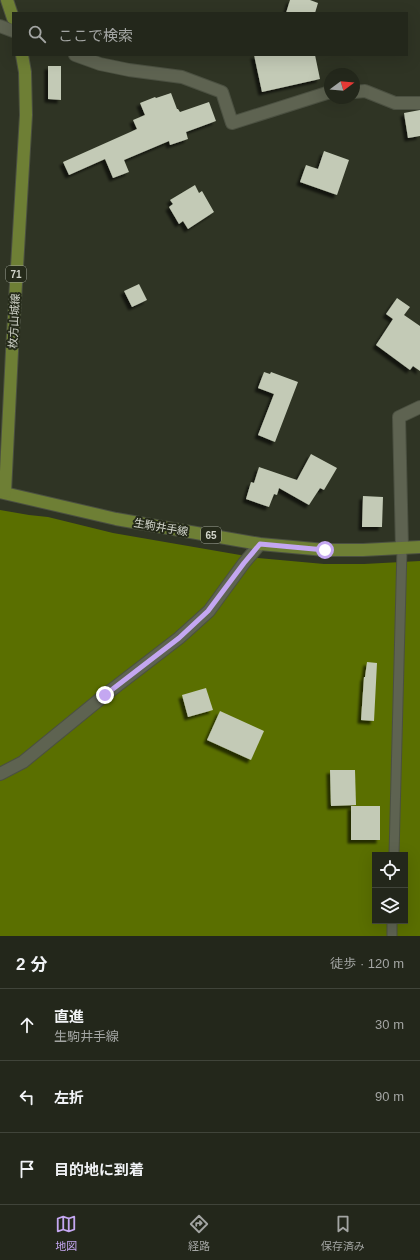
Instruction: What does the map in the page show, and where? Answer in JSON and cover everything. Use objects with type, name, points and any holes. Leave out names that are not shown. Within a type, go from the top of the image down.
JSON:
[{"type":"main road","points":[[7,0],[12,15]]},
{"type":"main road","name":"枚方山城線","points":[[2,492],[26,115],[25,72],[22,56]]},
{"type":"main road","name":"生駒井手線","points":[[2,492],[116,519],[260,544],[325,550],[420,547]]},
{"type":"street","points":[[0,26],[12,31]]},
{"type":"street","points":[[78,56],[100,64],[129,70],[182,77],[222,92],[232,123],[324,94]]},
{"type":"street","points":[[360,92],[365,92],[396,103],[420,103]]},
{"type":"street","points":[[402,548],[399,417],[420,407]]},
{"type":"street","points":[[0,774],[23,762],[105,695],[179,638],[203,617],[260,544]]},
{"type":"lane","points":[[394,852],[402,548]]},
{"type":"lane","points":[[392,924],[392,936]]},
{"type":"green space","points":[[0,510],[48,517],[113,533],[258,558],[324,564],[364,564],[420,561],[420,936],[0,936]]},
{"type":"building","points":[[290,0],[310,0],[318,3],[315,12],[286,12]]},
{"type":"building","points":[[254,56],[315,56],[320,79],[262,92]]},
{"type":"building","points":[[48,66],[61,66],[61,100],[48,99]]},
{"type":"building","points":[[171,93],[177,109],[180,112],[209,102],[216,121],[186,132],[188,139],[170,145],[169,141],[124,160],[129,172],[113,178],[105,159],[69,175],[63,162],[137,129],[133,120],[145,115],[140,103]]},
{"type":"building","points":[[420,110],[420,136],[408,138],[404,113]]},
{"type":"building","points":[[324,151],[349,160],[337,195],[300,182],[306,165],[318,169]]},
{"type":"building","points":[[195,185],[199,193],[202,191],[214,212],[188,229],[183,221],[179,224],[169,207],[173,204],[170,200]]},
{"type":"building","points":[[139,284],[147,300],[132,307],[124,291]]},
{"type":"building","points":[[397,298],[410,307],[404,315],[420,326],[420,371],[413,366],[410,370],[376,345],[393,319],[386,314]]},
{"type":"building","points":[[264,372],[270,374],[271,372],[298,382],[275,442],[258,435],[274,394],[258,388]]},
{"type":"building","points":[[311,454],[337,468],[324,490],[320,488],[309,505],[279,488],[277,495],[274,494],[269,507],[246,499],[251,482],[254,483],[259,467],[297,480]]},
{"type":"building","points":[[363,496],[383,497],[382,527],[362,527]]},
{"type":"building","points":[[367,662],[377,663],[374,721],[361,720],[364,677]]},
{"type":"building","points":[[206,688],[213,710],[188,717],[182,695]]},
{"type":"building","points":[[220,711],[264,731],[251,760],[207,740]]},
{"type":"building","points":[[330,770],[355,770],[356,805],[331,806]]},
{"type":"building","points":[[351,806],[380,806],[380,840],[351,840]]},
{"type":"route","points":[[105,695],[179,638],[208,611],[260,544],[325,550]]}]
